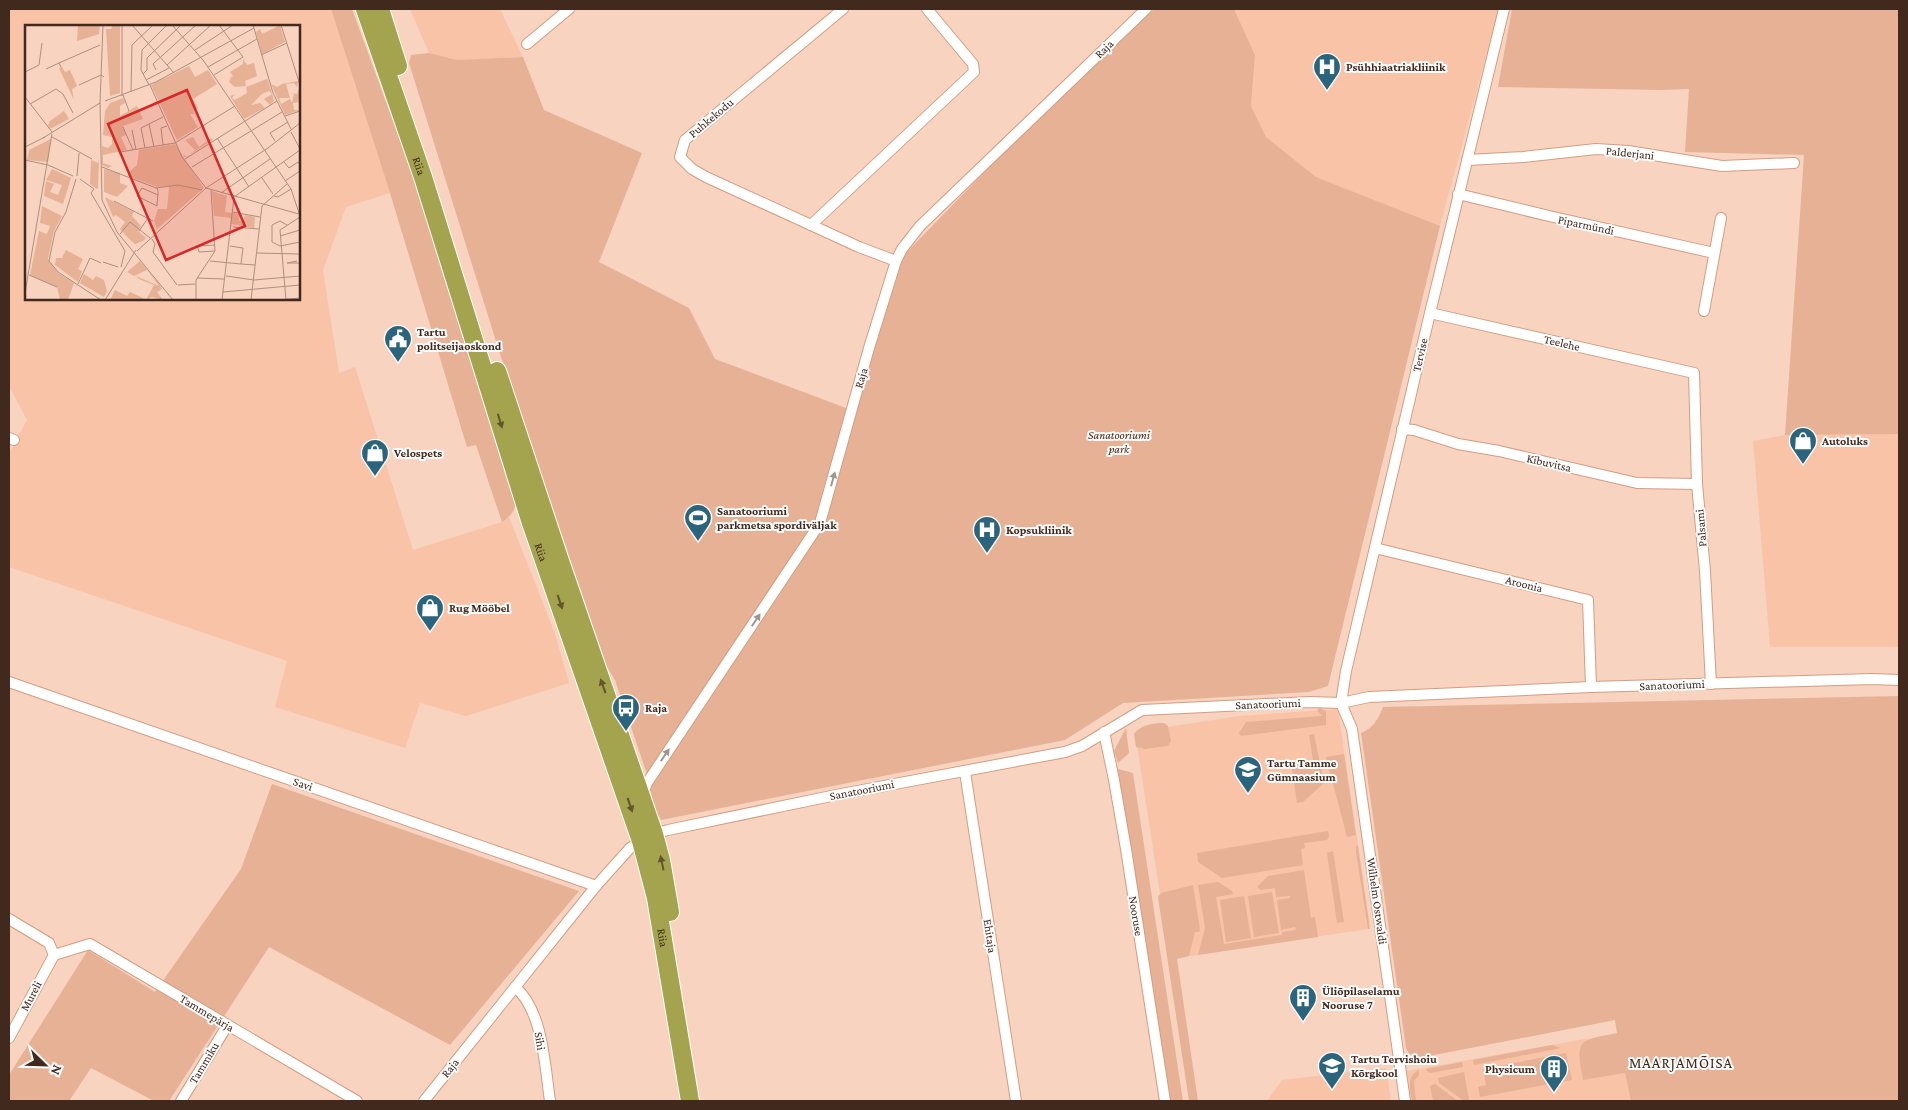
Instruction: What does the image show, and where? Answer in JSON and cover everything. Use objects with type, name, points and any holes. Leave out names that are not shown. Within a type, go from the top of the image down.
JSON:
[{"type":"highway","name":"Riia","points":[[365,9],[423,177],[530,520],[648,838],[663,872],[701,1101]]},
{"type":"highway","name":"Riia","points":[[380,9],[559,558],[642,798],[656,898],[690,1101]]},
{"type":"street","points":[[527,44],[569,9]]},
{"type":"street","name":"Puhkekodu","points":[[844,9],[685,140],[680,157],[692,169],[706,177],[811,226],[896,261]]},
{"type":"street","points":[[811,226],[974,72],[973,64],[927,9]]},
{"type":"street","name":"Raja","points":[[642,798],[647,783],[820,523],[869,348],[896,261],[902,249],[920,226],[1146,9]]},
{"type":"street","name":"Tervise","points":[[1341,703],[1346,671],[1402,429],[1504,9]]},
{"type":"street","name":"Palderjani","points":[[1467,160],[1523,158],[1596,149],[1628,151],[1722,166],[1794,163]]},
{"type":"street","name":"Piparmündi","points":[[1458,194],[1714,253]]},
{"type":"street","points":[[1704,311],[1721,218]]},
{"type":"street","name":"Teelehe","points":[[1430,313],[1694,373]]},
{"type":"street","name":"Palsami","points":[[1694,373],[1697,484],[1705,571],[1711,684]]},
{"type":"street","name":"Kibuvitsa","points":[[1402,429],[1414,430],[1458,444],[1499,451],[1638,483],[1697,484]]},
{"type":"street","name":"Aroonia","points":[[1375,548],[1588,600],[1591,687]]},
{"type":"street","name":"Sanatooriumi","points":[[648,838],[675,828],[836,795],[1065,752],[1082,746],[1142,710],[1291,703],[1341,703],[1369,697],[1591,687],[1872,679],[1899,680]]},
{"type":"street","name":"Savi","points":[[9,682],[596,886]]},
{"type":"street","name":"Wilhelm Ostwaldi","points":[[1341,703],[1352,729],[1405,1101]]},
{"type":"street","name":"Nooruse","points":[[1104,732],[1124,839],[1165,1101]]},
{"type":"street","name":"Ehitaja","points":[[966,772],[1016,1101]]},
{"type":"street","name":"Raja","points":[[424,1101],[596,886],[630,848],[648,838]]},
{"type":"street","points":[[9,919],[49,943],[54,955]]},
{"type":"street","name":"Tammepärja","points":[[54,955],[90,944],[357,1101]]},
{"type":"street","name":"Mureli","points":[[9,1038],[54,955]]},
{"type":"street","name":"Sihi","points":[[515,987],[522,993],[537,1022],[550,1101]]},
{"type":"street","name":"Tammiku","points":[[181,1101],[227,1026]]},
{"type":"shaded area","points":[[9,9],[331,9],[390,193],[346,207],[323,270],[339,373],[355,367],[413,550],[502,522],[509,517],[554,631],[569,683],[466,716],[420,703],[405,748],[275,707],[287,661],[9,567],[9,454],[27,420],[9,386]]},
{"type":"shaded area","points":[[410,9],[500,9],[523,57],[457,60],[429,53]]},
{"type":"shaded area","points":[[1234,9],[1499,9],[1440,226],[1316,177],[1266,137],[1251,106],[1255,55]]},
{"type":"shaded area","points":[[1899,434],[1899,647],[1770,647],[1753,441],[1785,435]]},
{"type":"shaded area","name":"Tartu Tamme Gümnaasium","points":[[1338,709],[1358,845],[1356,853],[1368,929],[1170,959],[1135,732],[1239,716]]},
{"type":"shaded area","points":[[1590,1038],[1581,1045],[1579,1050],[1583,1080],[1625,1073],[1631,1101],[1411,1101],[1407,1071]]},
{"type":"shaded area","name":"Tartu Tervishoiu Kõrgkool","points":[[1386,1068],[1391,1101],[1267,1101],[1282,1080]]},
{"type":"green space","points":[[331,9],[352,9],[431,225],[516,498],[513,512],[502,522],[476,445],[467,447],[390,193]]},
{"type":"green space","name":"Sanatooriumi park","points":[[1154,9],[1234,9],[1255,55],[1251,106],[1266,137],[1316,177],[1440,226],[1328,686],[1309,692],[1123,703],[1065,740],[661,820],[655,810],[646,771],[615,680],[604,662],[506,373],[409,63],[411,55],[429,53],[457,60],[523,57],[544,110],[642,153],[599,262],[689,308],[715,359],[854,411],[904,255],[1005,151]]},
{"type":"green space","points":[[1512,9],[1899,9],[1899,434],[1785,435],[1804,155],[1685,152],[1689,89],[1498,87]]},
{"type":"green space","points":[[1899,696],[1899,1101],[1631,1101],[1625,1073],[1583,1080],[1579,1056],[1582,1044],[1587,1040],[1617,1033],[1615,1020],[1424,1057],[1409,1054],[1406,1048],[1361,733],[1375,723],[1383,707]]},
{"type":"green space","points":[[1320,708],[1326,711],[1326,725],[1241,736],[1239,733],[1246,722],[1322,716],[1317,710]]},
{"type":"green space","points":[[1156,723],[1164,723],[1168,726],[1171,741],[1168,746],[1145,749],[1136,747],[1134,734],[1140,728]]},
{"type":"green space","points":[[1126,728],[1129,753],[1118,763],[1114,751]]},
{"type":"green space","points":[[1314,734],[1324,783],[1303,802],[1297,803],[1291,763],[1313,760],[1309,735]]},
{"type":"green space","points":[[1344,754],[1356,835],[1347,837],[1326,757]]},
{"type":"green space","points":[[1118,769],[1133,773],[1183,1101],[1170,1101]]},
{"type":"green space","points":[[272,784],[579,891],[450,1045],[269,947],[169,1101],[154,1101],[91,1068],[69,1101],[9,1101],[9,1075],[88,950],[155,992],[241,869]]},
{"type":"green space","points":[[1328,831],[1329,836],[1327,840],[1304,843],[1305,848],[1301,849],[1303,865],[1222,878],[1198,862],[1197,853]]},
{"type":"green space","points":[[1358,845],[1370,929],[1368,929],[1356,853]]},
{"type":"green space","points":[[1333,851],[1344,922],[1337,923],[1327,853]]},
{"type":"green space","points":[[1304,870],[1311,918],[1315,917],[1318,937],[1198,955],[1205,928],[1198,885],[1218,882],[1232,891],[1233,894],[1216,897],[1224,944],[1282,935],[1282,932],[1296,930],[1295,927],[1281,930],[1277,900],[1290,898],[1290,896],[1276,897],[1275,888],[1261,890],[1257,887],[1268,876]]},
{"type":"green space","points":[[1193,885],[1200,930],[1195,932],[1189,956],[1177,959],[1198,1101],[1189,1101],[1158,897],[1161,893]]},
{"type":"green space","points":[[1272,892],[1279,933],[1254,937],[1248,896]]},
{"type":"green space","points":[[1244,896],[1251,938],[1226,942],[1220,900]]},
{"type":"green space","points":[[1552,1045],[1561,1048],[1474,1065],[1473,1060]]},
{"type":"green space","points":[[1566,1053],[1572,1080],[1480,1097],[1478,1087],[1486,1085],[1483,1069]]},
{"type":"green space","points":[[1462,1062],[1463,1067],[1430,1073],[1426,1069]]},
{"type":"green space","points":[[1419,1070],[1419,1075],[1414,1081],[1416,1101],[1412,1101],[1411,1080],[1412,1076]]},
{"type":"green space","points":[[1464,1072],[1469,1100],[1464,1101],[1439,1083],[1438,1078]]},
{"type":"green space","points":[[1435,1084],[1458,1101],[1433,1101],[1430,1086]]},
{"type":"place","name":"Psühhiaatriakliinik","points":[[1327,91]]},
{"type":"place","name":"Tartu politseijaoskond","points":[[398,363]]},
{"type":"place","name":"Autoluks","points":[[1803,465]]},
{"type":"place","name":"Velospets","points":[[375,477]]},
{"type":"place","name":"Sanatooriumi parkmetsa spordiväljak","points":[[698,542]]},
{"type":"place","name":"Kopsukliinik","points":[[987,554]]},
{"type":"place","name":"Rug Mööbel","points":[[430,632]]},
{"type":"place","name":"Raja","points":[[626,732]]},
{"type":"place","name":"Tartu Tamme Gümnaasium","points":[[1248,794]]},
{"type":"place","name":"Üliõpilaselamu Nooruse 7","points":[[1303,1022]]},
{"type":"place","name":"Tartu Tervishoiu Kõrgkool","points":[[1332,1090]]},
{"type":"place","name":"Physicum","points":[[1554,1093]]},
{"type":"district","name":"MAARJAMÕISA","points":[[1681,1063]]}]
